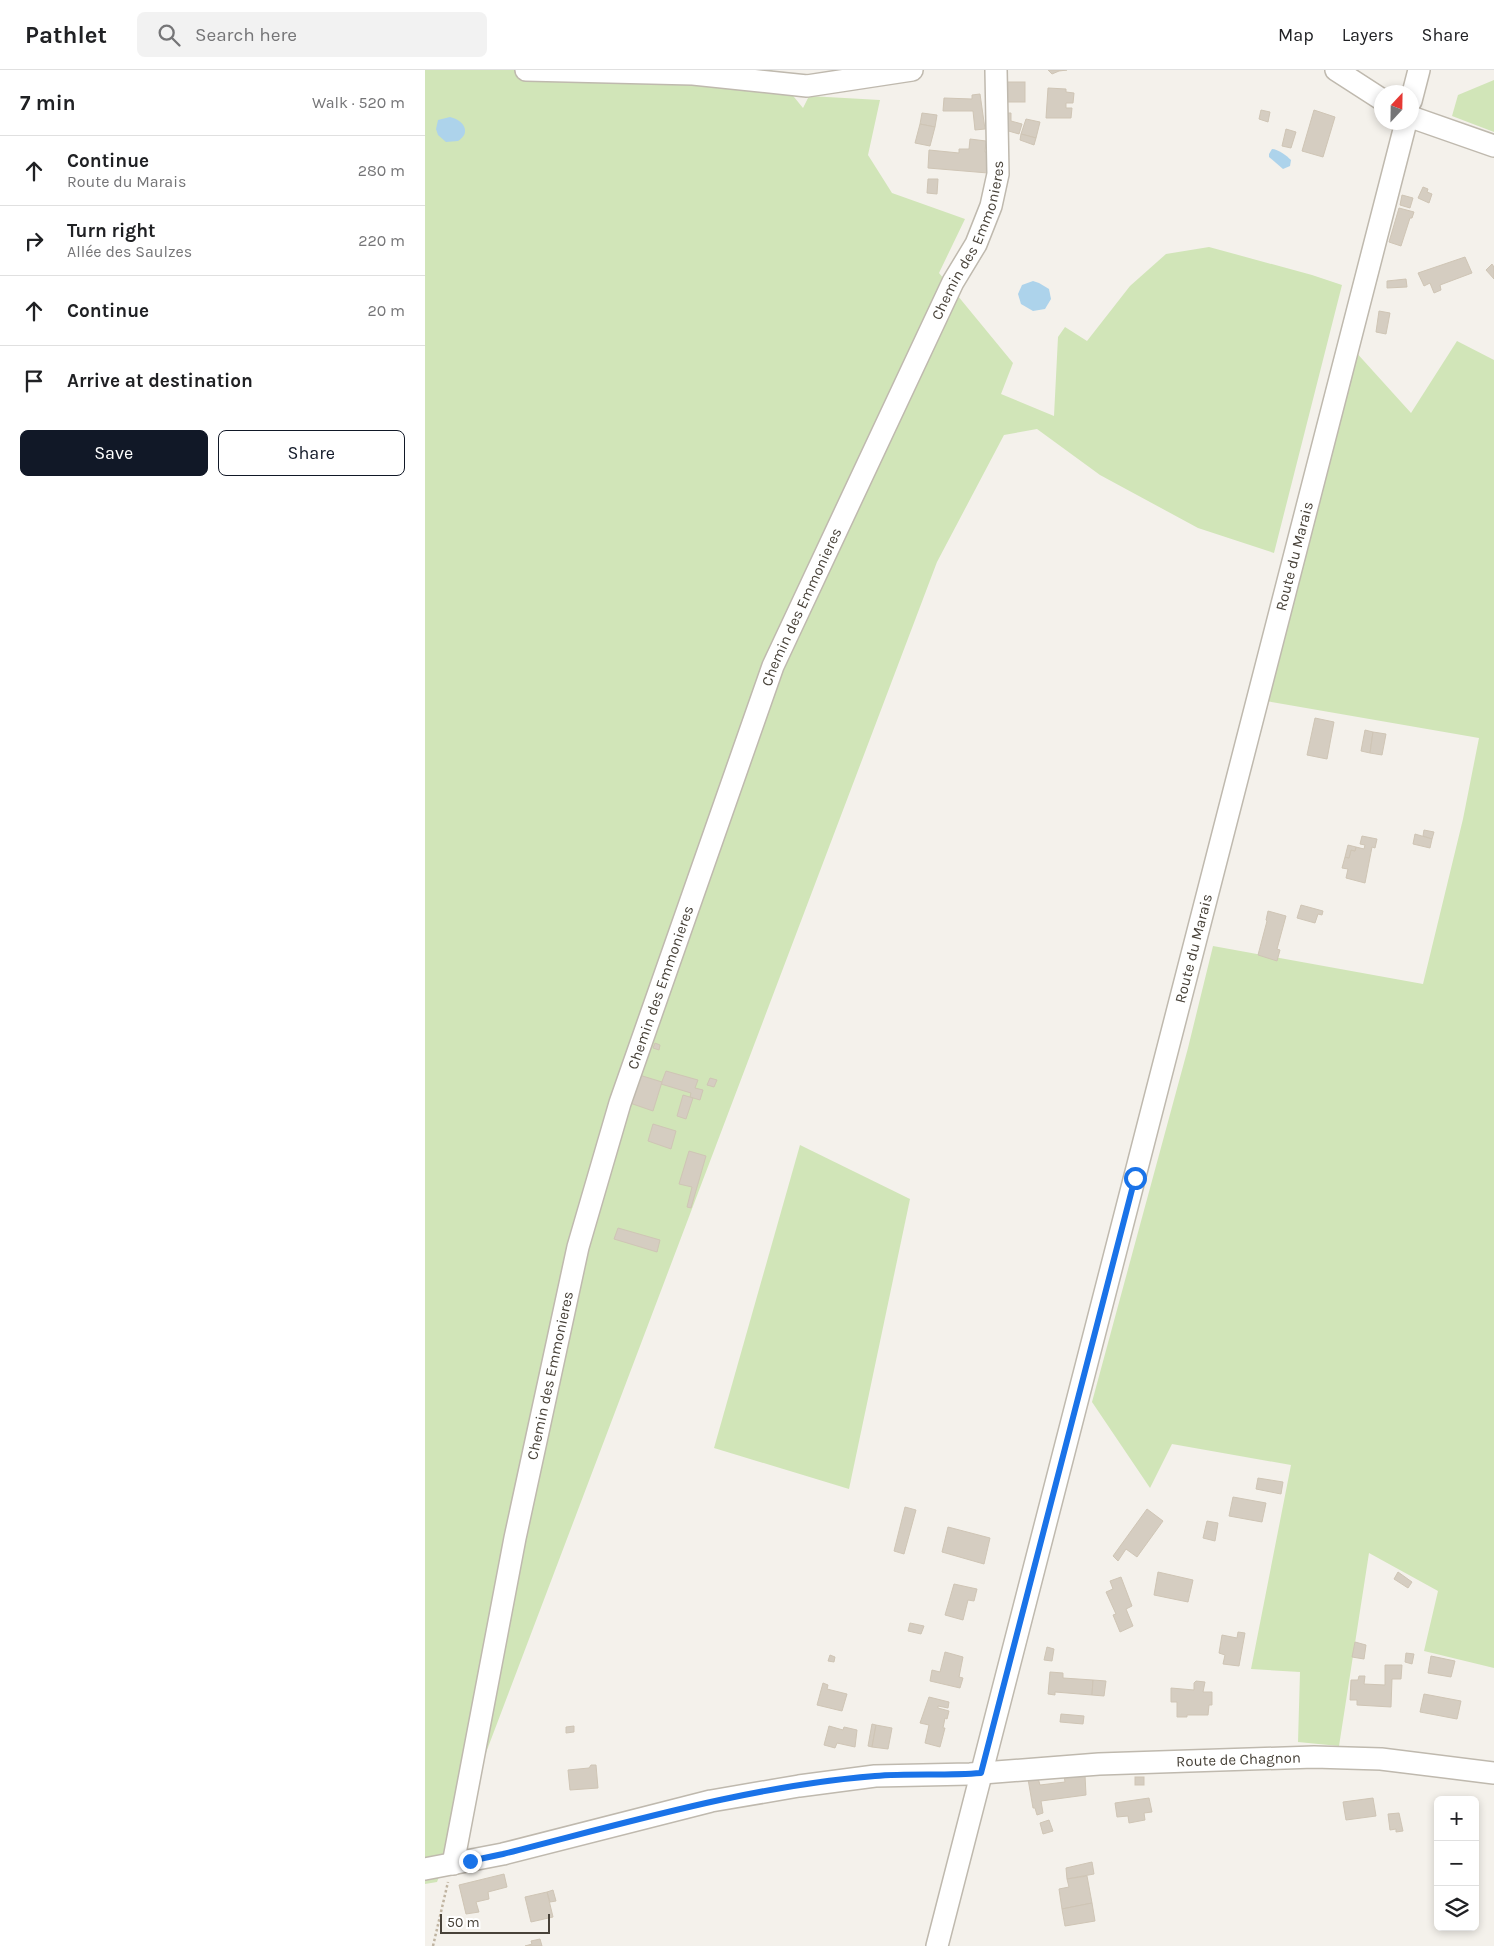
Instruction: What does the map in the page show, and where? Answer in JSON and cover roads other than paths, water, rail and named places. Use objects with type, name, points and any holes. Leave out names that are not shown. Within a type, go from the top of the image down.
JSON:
[{"type":"street","points":[[526,70],[693,74],[807,86],[912,70]]},
{"type":"street","name":"Chemin des Emmonieres","points":[[453,1864],[515,1538],[576,1256],[620,1103],[773,666],[953,282],[976,244],[991,206],[998,174],[995,70]]},
{"type":"street","points":[[1336,70],[1374,94]]},
{"type":"street","points":[[1415,85],[1419,70]]},
{"type":"street","points":[[1419,120],[1494,146]]},
{"type":"street","name":"Route du Marais","points":[[937,1946],[1404,130]]},
{"type":"street","name":"Route de Chagnon","points":[[425,1869],[503,1854],[711,1801],[875,1776],[981,1773],[1099,1764],[1314,1757],[1381,1759],[1494,1773]]},
{"type":"water","points":[[450,117],[459,121],[465,130],[462,138],[458,141],[446,142],[438,135],[436,129],[438,120]]},
{"type":"water","points":[[1272,149],[1280,151],[1291,160],[1290,166],[1283,169],[1269,157]]},
{"type":"water","points":[[1033,281],[1049,289],[1051,299],[1045,309],[1033,311],[1021,304],[1018,294],[1022,285]]}]
